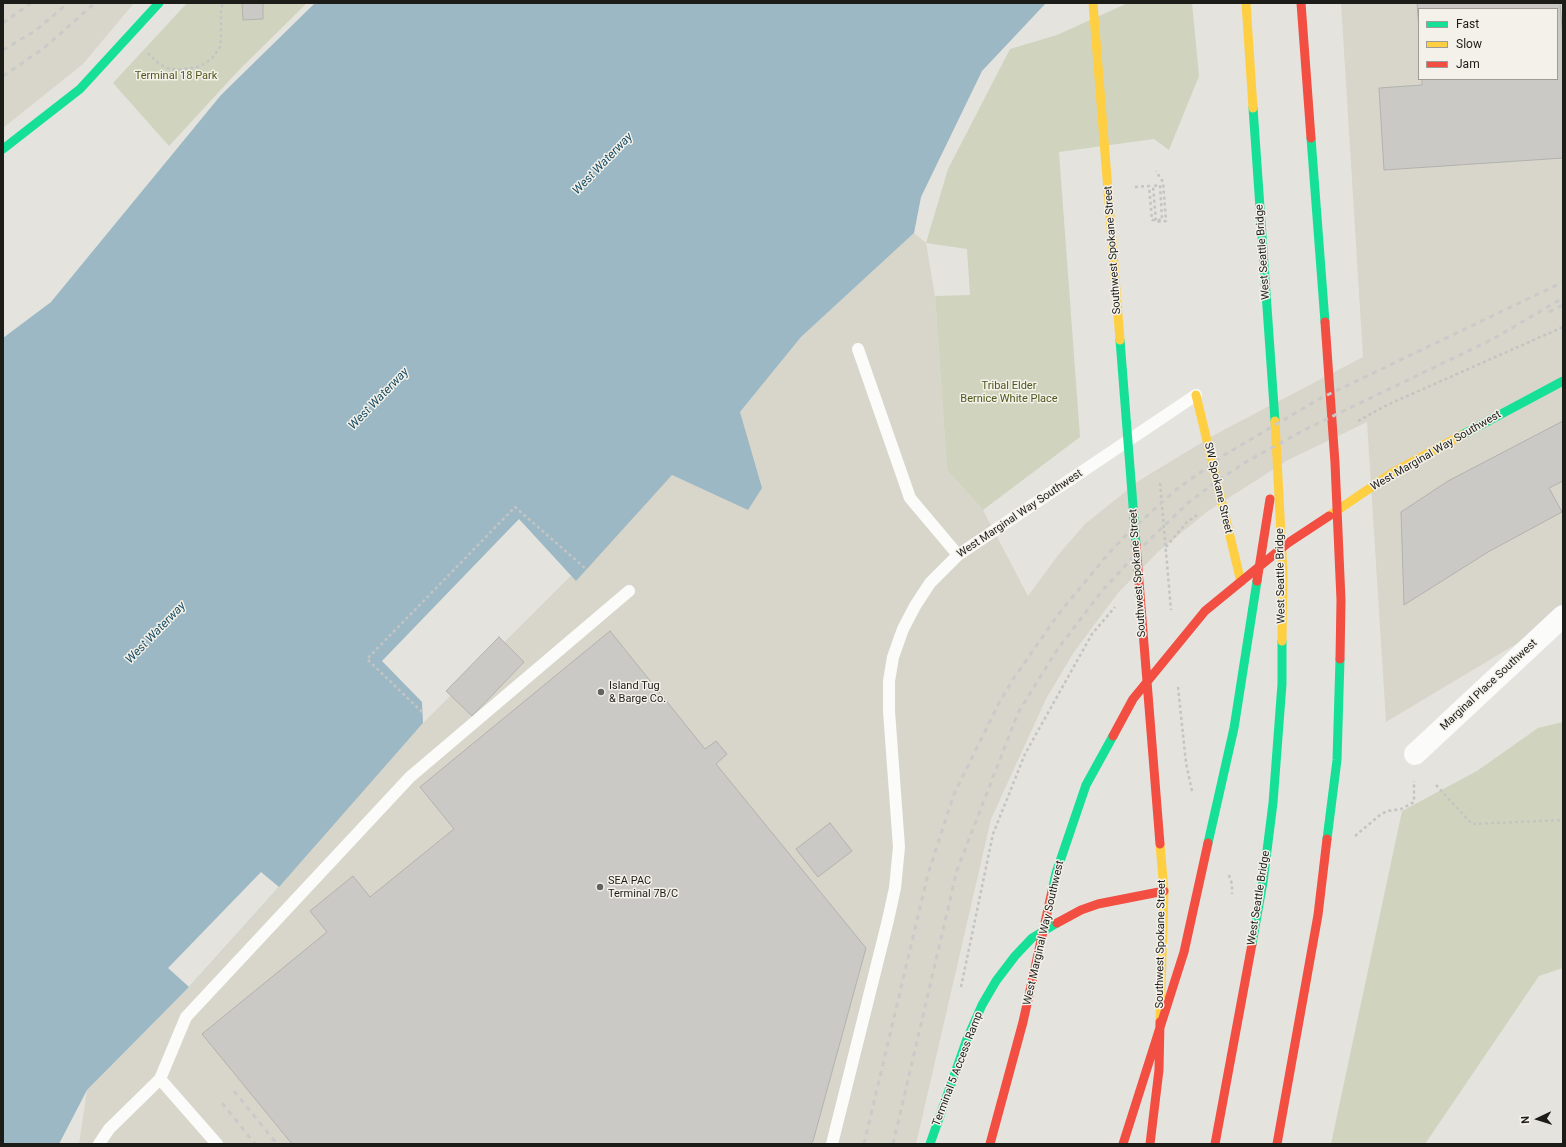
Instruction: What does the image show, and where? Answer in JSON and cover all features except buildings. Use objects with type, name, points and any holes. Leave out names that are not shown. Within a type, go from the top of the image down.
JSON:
[{"type":"main road","points":[[3,149],[80,89],[159,3]]},
{"type":"main road","name":"Southwest Spokane Street","points":[[1094,3],[1164,891],[1159,1070],[1150,1144]]},
{"type":"main road","name":"West Seattle Bridge","points":[[1215,1144],[1264,882],[1273,803],[1282,684],[1283,573],[1277,452],[1246,3]]},
{"type":"main road","points":[[1277,1144],[1318,915],[1336,760],[1341,600],[1335,463],[1301,3]]},
{"type":"main road","name":"West Marginal Way Southwest","points":[[990,1144],[1023,1022],[1056,873],[1086,785],[1133,699],[1205,611],[1288,543],[1392,473],[1563,381]]},
{"type":"main road","name":"SW Spokane Street","points":[[1196,395],[1241,582]]},
{"type":"main road","points":[[1123,1144],[1184,952],[1234,728],[1277,452]]},
{"type":"main road","name":"Terminal 5 Access Ramp","points":[[930,1144],[947,1092],[982,1005],[1015,956],[1032,938],[1049,926],[1081,910],[1098,904],[1164,891]]},
{"type":"main road","points":[[1282,1144],[1287,1088]]},
{"type":"street","name":"Marginal Place Southwest","points":[[1415,754],[1563,616]]},
{"type":"lane","points":[[858,349],[910,498],[958,555]]},
{"type":"lane","name":"West Marginal Way Southwest","points":[[832,1144],[895,888],[899,847],[889,711],[889,681],[893,657],[903,629],[914,606],[930,583],[958,555],[1196,395]]},
{"type":"lane","points":[[99,1144],[109,1129],[160,1079],[186,1017],[410,777],[630,591]]},
{"type":"lane","points":[[160,1079],[217,1144]]},
{"type":"path","points":[[144,50],[158,64],[167,68],[178,70],[198,67],[207,62],[214,56],[220,47],[221,8],[223,3]]},
{"type":"path","points":[[1134,187],[1150,186],[1152,220],[1162,220],[1160,185],[1153,186],[1156,222],[1166,221],[1163,182],[1156,171]]},
{"type":"path","points":[[1387,405],[1563,326]]},
{"type":"path","points":[[422,712],[368,659],[516,507],[586,569]]},
{"type":"path","points":[[1436,785],[1472,824],[1563,820]]},
{"type":"path","points":[[1414,796],[1414,802]]},
{"type":"shaded area","points":[[3,3],[134,3],[83,64],[3,128]]},
{"type":"shaded area","points":[[1341,3],[1563,3],[1563,616],[1386,722],[1367,422],[1288,460],[1208,511],[1158,552],[1118,593],[1074,652],[1046,699],[991,819],[916,1144],[79,1144],[87,1090],[189,987],[423,723],[672,475],[747,509],[740,412],[801,337],[914,233],[926,243],[935,296],[947,470],[983,510],[1028,596],[1059,554],[1085,524],[1140,480],[1216,434],[1363,357]]},
{"type":"green space","name":"Terminal 18 Park","points":[[187,3],[307,3],[240,69],[169,146],[113,83]]},
{"type":"green space","name":"Tribal Elder Bernice White Place","points":[[1128,3],[1192,3],[1199,76],[1169,150],[1154,139],[1059,152],[1080,437],[983,510],[947,470],[935,296],[970,295],[967,249],[926,243],[948,169],[1010,49],[1057,35]]},
{"type":"green space","points":[[1563,722],[1563,968],[1539,976],[1425,1144],[1331,1144],[1402,811],[1477,771],[1538,728]]},
{"type":"water","name":"West Waterway","points":[[315,3],[1046,3],[982,71],[921,197],[914,233],[801,337],[740,412],[762,488],[748,510],[672,475],[576,581],[519,519],[382,661],[422,702],[423,723],[189,987],[87,1090],[59,1144],[3,1144],[3,338],[51,302],[221,95]]},
{"type":"pier","points":[[261,872],[279,887],[189,987],[168,968]]},
{"type":"railway","points":[[3,23],[31,3]]},
{"type":"railway","points":[[3,50],[35,31],[68,3]]},
{"type":"railway","points":[[3,76],[44,48],[95,3]]},
{"type":"railway","points":[[864,1144],[928,874],[954,794],[999,703],[1014,678],[1057,616],[1109,553],[1129,532],[1177,489],[1226,454],[1319,399],[1563,282]]},
{"type":"railway","points":[[893,1144],[957,870],[1018,713],[1057,650],[1102,591],[1144,545],[1189,502],[1246,462],[1304,430],[1493,339],[1563,298]]},
{"type":"railway","points":[[1549,312],[1563,305]]},
{"type":"railway","points":[[234,1091],[277,1144]]},
{"type":"railway","points":[[222,1103],[255,1144]]},
{"type":"traffic: fast","points":[[3,149],[80,89],[159,3]]},
{"type":"traffic: fast","points":[[1253,108],[1275,421]]},
{"type":"traffic: fast","points":[[1311,138],[1325,322]]},
{"type":"traffic: fast","points":[[1120,340],[1136,544]]},
{"type":"traffic: fast","points":[[1462,435],[1563,381]]},
{"type":"traffic: fast","points":[[1208,843],[1234,728],[1257,581]]},
{"type":"traffic: fast","points":[[1252,944],[1263,882],[1273,803],[1282,684],[1282,641]]},
{"type":"traffic: fast","points":[[1327,839],[1337,760],[1340,659]]},
{"type":"traffic: fast","points":[[1052,891],[1056,873],[1086,785],[1113,736]]},
{"type":"traffic: fast","points":[[930,1144],[967,1039],[982,1005],[996,981],[1015,956],[1032,938],[1057,923]]},
{"type":"traffic: slow","points":[[1093,3],[1120,340]]},
{"type":"traffic: slow","points":[[1246,3],[1253,108]]},
{"type":"traffic: slow","points":[[1196,395],[1241,582]]},
{"type":"traffic: slow","points":[[1275,421],[1283,573],[1282,641]]},
{"type":"traffic: slow","points":[[1329,516],[1392,473],[1462,435]]},
{"type":"traffic: slow","points":[[1160,844],[1164,891],[1160,1022]]},
{"type":"traffic: jam","points":[[1301,3],[1311,138]]},
{"type":"traffic: jam","points":[[1325,322],[1335,463],[1341,600],[1340,659]]},
{"type":"traffic: jam","points":[[1257,581],[1270,499]]},
{"type":"traffic: jam","points":[[1113,736],[1133,699],[1205,611],[1288,543],[1329,516]]},
{"type":"traffic: jam","points":[[1136,544],[1160,844]]},
{"type":"traffic: jam","points":[[1277,1144],[1318,915],[1327,839]]},
{"type":"traffic: jam","points":[[1123,1144],[1184,952],[1208,843]]},
{"type":"traffic: jam","points":[[990,1144],[1023,1022],[1052,891]]},
{"type":"traffic: jam","points":[[1057,923],[1081,910],[1098,904],[1164,891]]},
{"type":"traffic: jam","points":[[1215,1144],[1252,944]]},
{"type":"traffic: jam","points":[[1150,1144],[1159,1070],[1160,1022]]},
{"type":"place","name":"Island Tug & Barge Co.","points":[[601,692]]},
{"type":"place","name":"SEA PAC Terminal 7B/C","points":[[600,887]]}]
